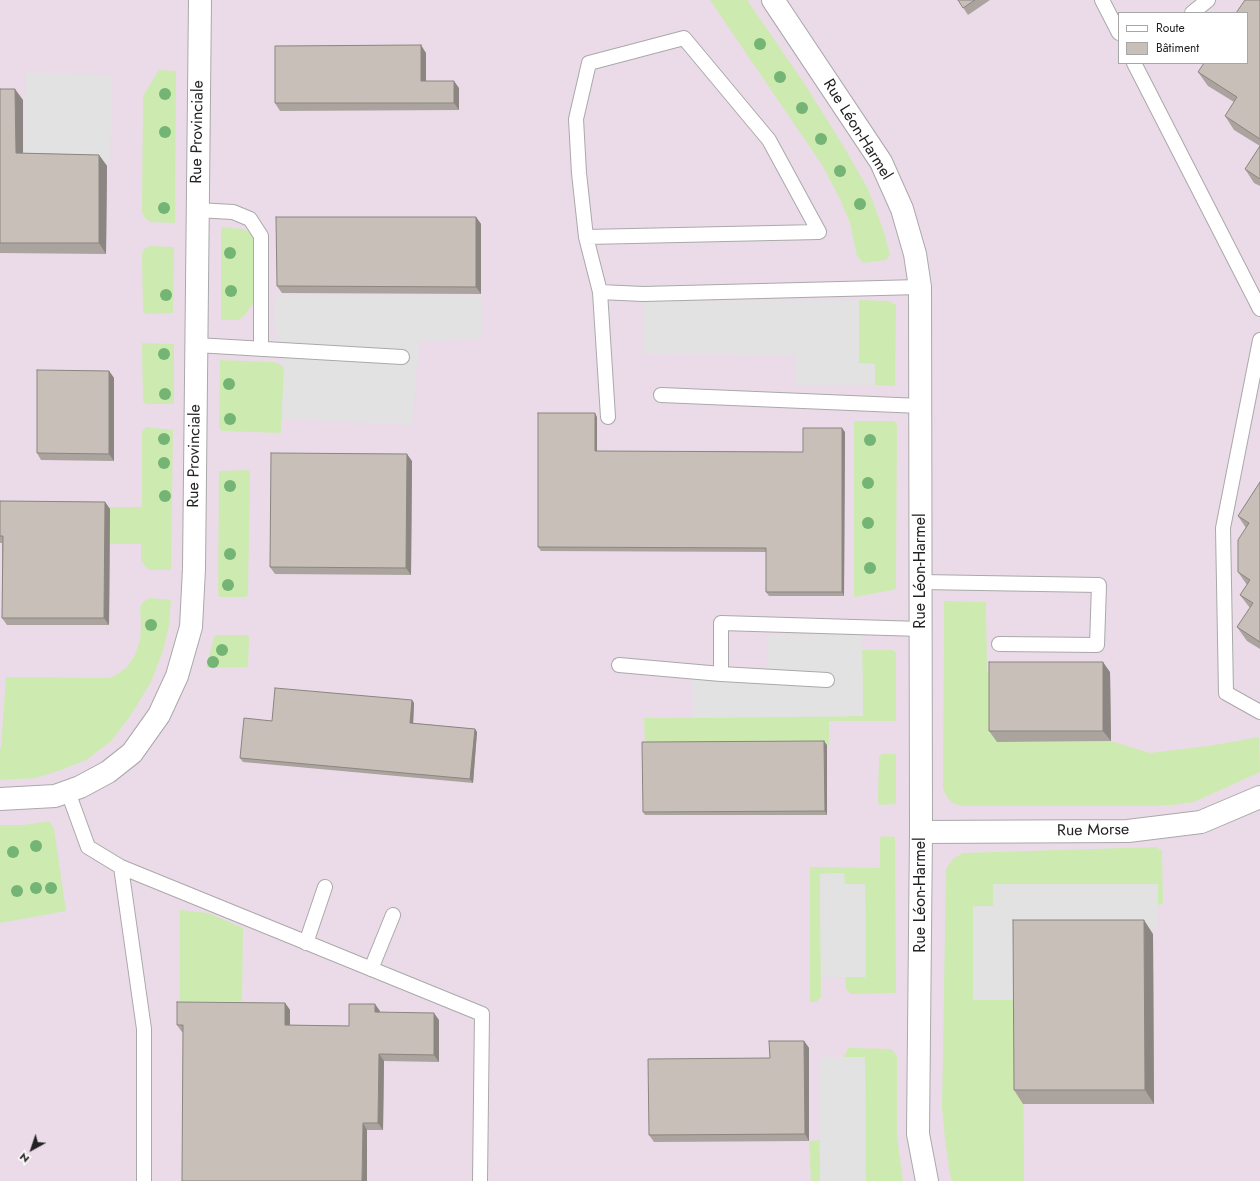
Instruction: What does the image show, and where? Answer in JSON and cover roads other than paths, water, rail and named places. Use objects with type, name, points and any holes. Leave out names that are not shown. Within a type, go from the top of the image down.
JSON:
[{"type":"street","name":"Rue Provinciale","points":[[0,799],[56,796],[68,792],[108,772],[132,753],[159,715],[177,676],[191,627],[194,569],[200,0]]},
{"type":"street","name":"Rue Léon-Harmel","points":[[773,0],[881,162],[902,209],[915,254],[920,287],[921,832],[918,1134],[927,1181]]},
{"type":"street","name":"Rue Morse","points":[[921,832],[1128,831],[1201,822],[1260,797]]},
{"type":"lane","points":[[1102,0],[1118,31]]},
{"type":"lane","points":[[1193,12],[1208,0]]},
{"type":"lane","points":[[586,237],[819,232],[769,140],[684,38],[589,63],[576,119],[579,173],[586,237],[600,292],[608,416]]},
{"type":"lane","points":[[1135,64],[1260,309]]},
{"type":"lane","points":[[197,210],[232,212],[250,219],[261,236],[261,349]]},
{"type":"lane","points":[[600,292],[643,294],[920,287]]},
{"type":"lane","points":[[1260,340],[1223,528],[1226,694],[1260,712]]},
{"type":"lane","points":[[196,345],[402,357]]},
{"type":"lane","points":[[661,395],[921,406]]},
{"type":"lane","points":[[921,582],[1099,585],[1097,645],[999,644]]},
{"type":"lane","points":[[721,674],[721,623],[921,629]]},
{"type":"lane","points":[[619,665],[721,674],[827,680]]},
{"type":"lane","points":[[68,792],[88,847],[121,867],[482,1014],[480,1181]]},
{"type":"lane","points":[[121,867],[144,1029],[144,1181]]},
{"type":"lane","points":[[306,942],[325,887]]},
{"type":"lane","points":[[372,969],[393,915]]}]
